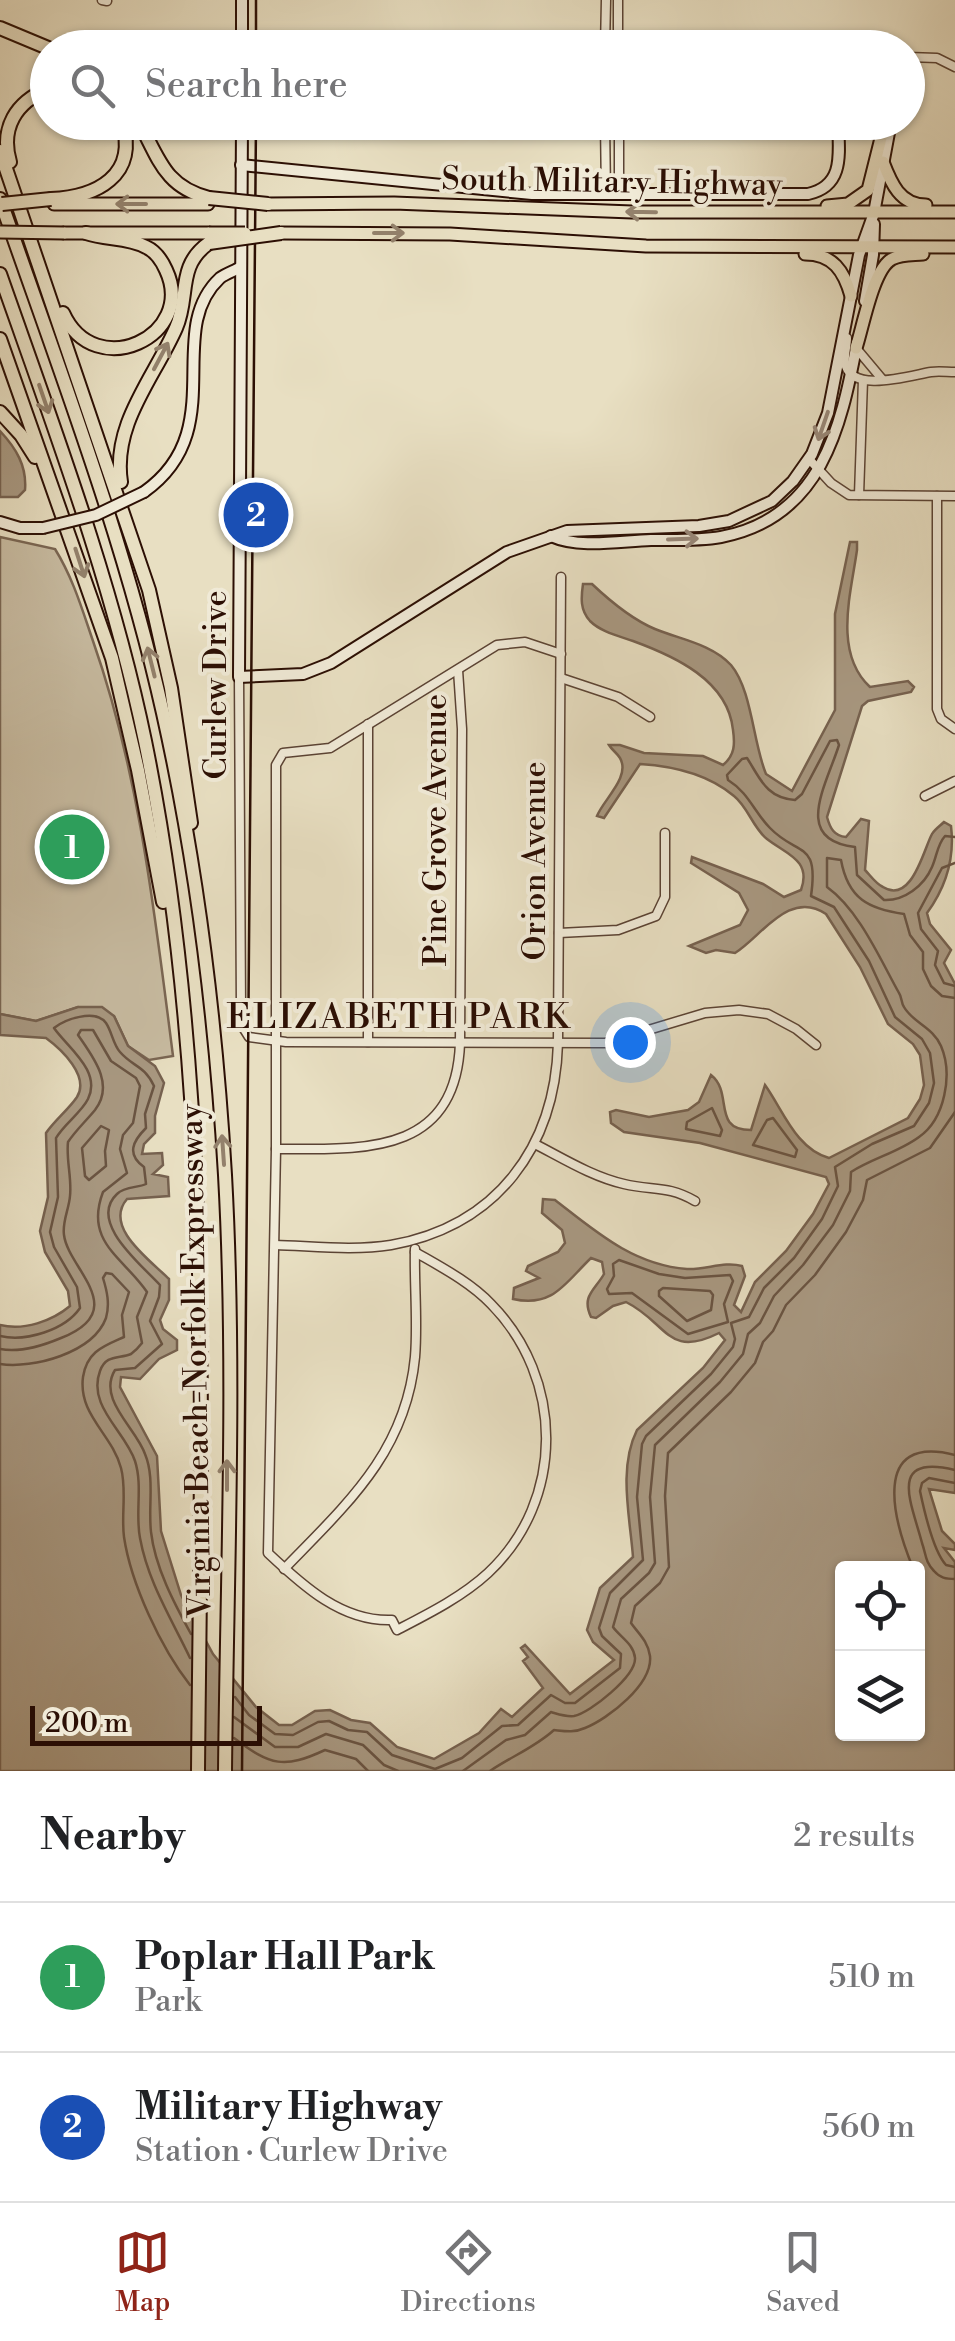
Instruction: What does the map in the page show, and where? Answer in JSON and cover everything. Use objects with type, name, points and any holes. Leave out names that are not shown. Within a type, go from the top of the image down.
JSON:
[{"type":"highway","points":[[0,28],[30,40]]},
{"type":"highway","points":[[25,222],[8,154],[8,130],[21,106],[30,100]]},
{"type":"highway","points":[[1,203],[52,202],[95,191],[113,178],[126,150],[125,140]]},
{"type":"highway","points":[[149,140],[171,180],[184,191],[208,201],[268,204]]},
{"type":"highway","points":[[0,151],[136,548]]},
{"type":"highway","name":"Virginia Beach-Norfolk Expressway","points":[[1,203],[132,591],[167,731],[196,895],[218,1078],[226,1214],[225,1771]]},
{"type":"highway","points":[[41,268],[68,323],[84,338],[118,349],[148,339],[162,324],[170,306],[166,268],[147,247],[86,233]]},
{"type":"highway","points":[[196,895],[191,814],[172,688],[120,479],[122,437],[176,327],[183,278],[199,250],[209,238],[286,233]]},
{"type":"highway","name":"Virginia Beach-Norfolk Expressway","points":[[0,274],[85,516],[120,631],[161,826],[184,1021],[200,1210],[198,1771]]},
{"type":"highway","points":[[0,339],[112,658],[150,824],[184,1021]]},
{"type":"highway","points":[[0,412],[32,448],[62,510]]},
{"type":"main road","points":[[774,212],[848,204],[862,197],[873,180],[883,140]]},
{"type":"main road","points":[[884,162],[898,193],[911,203],[955,208]]},
{"type":"main road","points":[[52,202],[208,201]]},
{"type":"main road","name":"South Military Highway","points":[[268,204],[632,212],[874,213],[955,208]]},
{"type":"main road","points":[[0,232],[209,238]]},
{"type":"main road","name":"South Military Highway","points":[[286,233],[450,234],[576,244],[701,247],[955,248]]},
{"type":"main road","points":[[701,247],[824,256],[842,271],[850,296]]},
{"type":"main road","points":[[856,348],[883,266],[902,256],[955,248]]},
{"type":"street","points":[[242,0],[242,30]]},
{"type":"street","points":[[606,0],[606,30]]},
{"type":"street","points":[[618,0],[618,30]]},
{"type":"street","points":[[925,58],[937,58],[955,67]]},
{"type":"street","name":"Curlew Drive","points":[[242,140],[242,1020],[249,1037],[276,1042]]},
{"type":"street","points":[[605,140],[606,195]]},
{"type":"street","points":[[619,140],[619,195]]},
{"type":"street","points":[[241,165],[496,191],[606,195],[815,193],[828,185],[837,172],[838,140]]},
{"type":"street","points":[[551,536],[582,542],[725,536],[770,518],[802,493],[819,470],[837,431],[851,375],[867,247],[886,140]]},
{"type":"street","points":[[867,247],[850,296],[844,360],[851,375],[863,380],[882,380],[955,372]]},
{"type":"street","points":[[0,522],[20,528],[43,528],[96,515],[144,492],[170,470],[188,436],[200,313],[220,278],[240,272]]},
{"type":"street","points":[[239,677],[293,675],[314,670],[507,552],[566,531],[699,526],[740,518],[782,493],[810,459],[828,414],[847,321]]},
{"type":"street","points":[[856,348],[882,380]]},
{"type":"street","points":[[859,496],[863,380]]},
{"type":"street","points":[[810,459],[844,494],[955,496]]},
{"type":"street","points":[[937,496],[937,709],[941,720],[953,729]]},
{"type":"street","name":"Orion Avenue","points":[[274,1246],[380,1246],[416,1239],[460,1221],[486,1203],[514,1175],[535,1144],[549,1112],[558,1043],[560,577]]},
{"type":"street","points":[[368,1042],[368,724],[507,642],[525,642],[561,654]]},
{"type":"street","name":"Pine Grove Avenue","points":[[276,1148],[376,1147],[416,1132],[437,1113],[449,1094],[458,1067],[460,1042],[462,729],[458,670]]},
{"type":"street","points":[[560,678],[618,698],[650,717]]},
{"type":"street","name":"Curlew Drive","points":[[284,1569],[268,1554],[276,1148],[276,765],[282,753],[321,751],[368,724]]},
{"type":"street","points":[[925,796],[955,781]]},
{"type":"street","points":[[558,933],[618,930],[656,916],[665,897],[665,833]]},
{"type":"street","points":[[276,1042],[620,1041],[705,1013],[739,1010],[768,1014],[816,1045]]},
{"type":"street","points":[[535,1144],[602,1178],[630,1186],[668,1188],[695,1200]]},
{"type":"street","points":[[415,1252],[479,1292],[532,1359],[544,1402],[546,1442],[542,1476],[530,1512],[488,1573],[433,1611],[397,1630],[392,1620],[366,1619],[344,1612],[284,1569],[365,1483],[386,1454],[398,1425],[414,1358],[415,1252],[416,1239]]},
{"type":"shaded area","points":[[0,537],[55,549],[72,582],[93,641],[134,795],[173,1056],[149,1060],[128,1046],[114,1016],[78,1007],[36,1021],[0,1014]]},
{"type":"water","points":[[0,431],[22,465],[25,490],[18,497],[0,497]]},
{"type":"water","points":[[850,542],[857,542],[847,622],[852,657],[870,687],[908,681],[914,687],[911,692],[868,701],[862,706],[827,817],[831,828],[846,837],[861,819],[869,821],[865,870],[880,886],[893,890],[909,882],[932,834],[944,822],[951,826],[948,872],[927,913],[930,924],[951,950],[944,963],[955,984],[955,1493],[929,1489],[942,1531],[955,1544],[955,1550],[944,1548],[955,1562],[955,1771],[0,1771],[0,1325],[19,1327],[37,1323],[70,1306],[68,1291],[45,1252],[40,1231],[48,1197],[46,1133],[77,1097],[80,1080],[72,1064],[46,1038],[0,1035],[0,1014],[36,1021],[78,1007],[102,1007],[114,1016],[128,1046],[155,1066],[164,1083],[155,1116],[155,1133],[144,1144],[142,1154],[162,1153],[163,1165],[153,1174],[168,1177],[169,1196],[127,1199],[121,1221],[141,1253],[169,1279],[169,1300],[160,1320],[163,1329],[177,1340],[177,1350],[159,1359],[140,1379],[121,1377],[120,1387],[157,1456],[161,1531],[181,1595],[213,1654],[256,1707],[279,1725],[292,1725],[315,1711],[330,1710],[351,1720],[370,1723],[397,1747],[434,1759],[479,1733],[501,1709],[512,1717],[543,1688],[523,1661],[528,1657],[521,1648],[525,1645],[570,1694],[614,1660],[593,1642],[587,1630],[600,1588],[633,1557],[627,1476],[631,1445],[637,1430],[703,1368],[725,1340],[719,1333],[702,1340],[678,1340],[626,1302],[591,1317],[588,1298],[604,1274],[602,1262],[591,1258],[548,1297],[513,1299],[514,1288],[539,1278],[526,1271],[528,1266],[558,1252],[565,1243],[562,1230],[542,1213],[543,1199],[555,1200],[616,1245],[649,1261],[687,1269],[742,1266],[745,1276],[734,1305],[741,1312],[755,1282],[786,1251],[813,1214],[829,1184],[826,1177],[700,1143],[624,1132],[611,1123],[610,1112],[649,1117],[688,1110],[699,1102],[711,1075],[718,1083],[731,1124],[751,1130],[765,1085],[799,1138],[829,1158],[908,1118],[924,1085],[920,1055],[913,1044],[888,1024],[860,967],[826,914],[813,908],[788,911],[735,953],[706,953],[689,946],[740,925],[748,910],[739,893],[691,863],[692,857],[763,884],[784,897],[801,890],[800,865],[762,834],[734,796],[689,772],[640,764],[604,818],[597,816],[622,773],[620,758],[609,745],[644,753],[703,756],[723,765],[732,753],[734,740],[729,712],[710,684],[665,654],[594,625],[583,608],[583,584],[592,584],[646,625],[705,647],[731,665],[744,688],[766,774],[792,791],[835,710],[835,614]]},
{"type":"tram line","points":[[256,0],[256,30]]},
{"type":"tram line","points":[[242,1771],[256,140]]},
{"type":"place","name":"Military Highway","points":[[256,515]]},
{"type":"place","name":"Poplar Hall Park","points":[[72,847]]},
{"type":"district","name":"ELIZABETH PARK","points":[[399,1016]]}]
